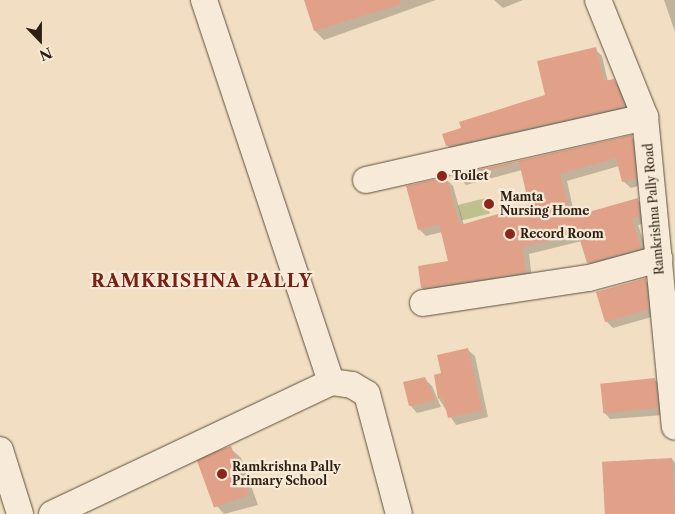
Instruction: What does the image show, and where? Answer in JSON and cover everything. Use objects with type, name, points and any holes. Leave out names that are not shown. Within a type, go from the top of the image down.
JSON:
[{"type":"street","points":[[204,0],[331,382]]},
{"type":"street","name":"Ramkrishna Pally Road","points":[[598,0],[646,117],[675,427]]},
{"type":"street","points":[[366,180],[646,117]]},
{"type":"street","points":[[423,303],[589,278],[659,260]]},
{"type":"street","points":[[52,514],[331,382],[352,385],[366,394],[399,514]]},
{"type":"street","points":[[0,450],[20,514]]},
{"type":"green space","points":[[486,198],[490,214],[462,221],[458,205]]},
{"type":"building","points":[[304,0],[400,0],[401,4],[314,31]]},
{"type":"building","points":[[596,47],[604,81],[614,79],[625,106],[446,146],[442,134],[461,128],[459,122],[545,95],[537,61]]},
{"type":"building","points":[[632,135],[636,178],[622,182],[616,158],[560,174],[571,217],[638,198],[640,216],[632,218],[641,248],[587,263],[578,234],[522,247],[526,272],[421,288],[418,266],[448,261],[439,224],[418,230],[406,186],[446,177],[460,225],[529,205],[519,162],[458,179],[456,175]]},
{"type":"building","points":[[646,278],[648,309],[605,322],[596,292]]},
{"type":"building","points":[[468,348],[482,410],[448,418],[443,398],[438,399],[434,375],[441,373],[437,355]]},
{"type":"building","points":[[425,377],[435,400],[409,406],[403,382]]},
{"type":"building","points":[[655,378],[658,408],[603,414],[600,384]]},
{"type":"building","name":"Ramkrishna Pally Primary School","points":[[231,446],[249,495],[214,508],[196,459]]},
{"type":"building","points":[[672,458],[675,514],[605,514],[602,462]]},
{"type":"place","name":"Toilet","points":[[442,176]]},
{"type":"place","name":"Mamta Nursing Home","points":[[489,204]]},
{"type":"place","name":"Record Room","points":[[510,234]]},
{"type":"place","name":"Ramkrishna Pally Primary School","points":[[222,474]]},
{"type":"district","name":"RAMKRISHNA PALLY","points":[[202,281]]}]
